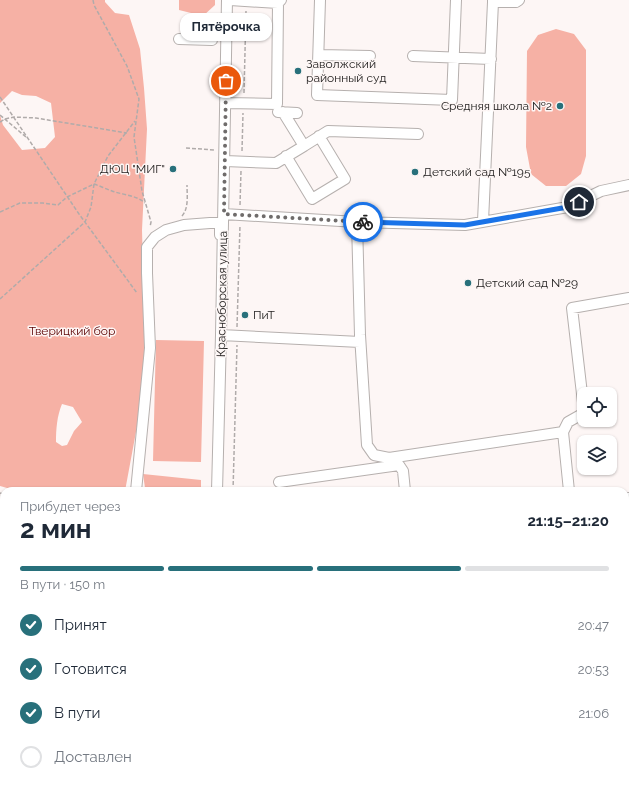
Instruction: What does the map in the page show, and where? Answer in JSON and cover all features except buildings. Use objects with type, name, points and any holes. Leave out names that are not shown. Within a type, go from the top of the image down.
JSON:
[{"type":"street","points":[[229,0],[279,2],[280,108],[304,146]]},
{"type":"street","name":"Красноборская улица","points":[[217,487],[222,335],[225,103],[229,0]]},
{"type":"street","points":[[320,0],[317,95],[452,100],[456,0]]},
{"type":"street","points":[[483,221],[493,1],[516,2],[519,0]]},
{"type":"street","points":[[179,39],[212,40]]},
{"type":"street","points":[[318,55],[370,56]]},
{"type":"street","points":[[413,56],[491,59]]},
{"type":"street","points":[[225,103],[243,103],[280,108],[296,113]]},
{"type":"street","points":[[225,161],[276,163],[328,131],[418,134]]},
{"type":"street","points":[[286,156],[312,199],[345,179],[319,136]]},
{"type":"street","points":[[224,214],[357,222],[465,225],[568,207],[601,191],[629,185]]},
{"type":"street","points":[[357,222],[360,342],[367,445],[374,455],[389,458],[563,432]]},
{"type":"street","points":[[136,487],[150,348],[147,247],[155,237],[166,230],[184,225],[218,223],[220,225],[219,272],[223,278]]},
{"type":"street","points":[[581,387],[572,308],[629,298]]},
{"type":"street","points":[[222,335],[360,342]]},
{"type":"street","points":[[569,487],[563,432],[568,422],[577,416]]},
{"type":"street","points":[[389,458],[399,465],[403,472],[405,487]]},
{"type":"street","points":[[279,482],[399,465]]},
{"type":"path","points":[[93,0],[94,5],[127,66],[139,99],[134,136],[142,191],[151,222],[150,228]]},
{"type":"path","points":[[233,487],[246,1]]},
{"type":"path","points":[[0,97],[85,222],[148,308]]},
{"type":"path","points":[[0,115],[29,139]]},
{"type":"path","points":[[0,122],[14,117],[36,118],[127,133]]},
{"type":"path","points":[[0,299],[85,222],[91,207],[94,184],[108,156],[127,133],[136,119]]},
{"type":"path","points":[[186,148],[225,150]]},
{"type":"path","points":[[0,212],[20,203],[43,203],[58,205],[68,197],[94,184],[111,191],[133,196],[142,200],[146,204]]},
{"type":"path","points":[[180,217],[185,212],[187,185]]},
{"type":"green space","name":"Тверицкий бор","points":[[0,0],[105,0],[105,2],[115,13],[129,15],[140,49],[147,129],[142,230],[146,378],[126,487],[0,486],[0,115],[3,125],[22,150],[45,148],[55,137],[51,103],[36,96],[22,95],[12,91],[0,103]],"holes":[[[62,404],[73,407],[82,422],[74,431],[67,445],[62,446],[56,442],[59,413]]]},
{"type":"green space","points":[[179,0],[215,0],[215,5],[203,16],[179,10]]},
{"type":"green space","points":[[556,29],[574,34],[586,50],[586,156],[581,174],[566,186],[546,186],[531,174],[526,147],[527,51],[538,35]]},
{"type":"green space","points":[[156,340],[204,341],[201,462],[153,461]]},
{"type":"green space","points":[[143,474],[201,480],[201,487],[145,487]]},
{"type":"way so far","points":[[226,81],[224,214],[363,222]]},
{"type":"place","name":"Заволжский районный суд","points":[[298,71]]},
{"type":"place","name":"Пятёрочка","points":[[226,81]]},
{"type":"place","name":"Средняя школа №2","points":[[560,106]]},
{"type":"place","name":"ДЮЦ \"МИГ\"","points":[[173,169]]},
{"type":"place","name":"Детский сад №195","points":[[415,172]]},
{"type":"place","name":"Детский сад №29","points":[[468,283]]},
{"type":"place","name":"ПиТ","points":[[245,315]]},
{"type":"route","points":[[363,222],[465,225],[568,207],[579,202]]}]
